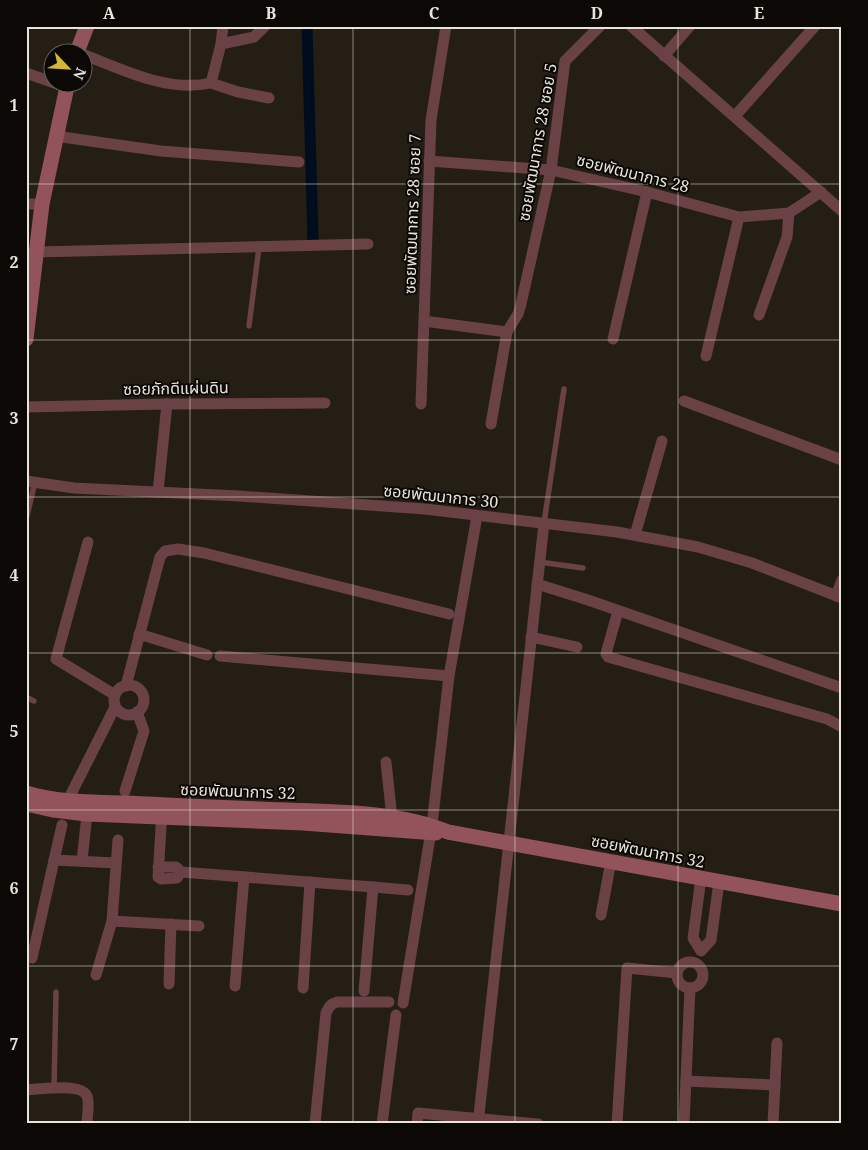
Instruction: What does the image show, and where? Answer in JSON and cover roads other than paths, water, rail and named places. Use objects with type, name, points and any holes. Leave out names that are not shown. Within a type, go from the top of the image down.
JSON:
[{"type":"street","points":[[81,42],[87,26]]},
{"type":"street","points":[[211,83],[224,26]]},
{"type":"street","points":[[221,44],[254,37],[265,26]]},
{"type":"street","name":"ซอยพัฒนาการ 28 ซอย 7","points":[[421,404],[431,120],[446,26]]},
{"type":"street","name":"ซอยพัฒนาการ 28 ซอย 5","points":[[491,424],[507,332],[514,322],[521,304],[551,170],[565,61],[600,26]]},
{"type":"street","points":[[631,26],[842,211]]},
{"type":"street","points":[[664,56],[690,26]]},
{"type":"street","points":[[735,116],[815,26]]},
{"type":"street","points":[[92,58],[160,82],[198,86],[211,83],[238,92],[269,98]]},
{"type":"street","points":[[26,73],[42,78]]},
{"type":"street","points":[[26,339],[42,204],[65,92]]},
{"type":"street","points":[[55,136],[161,151],[300,162]]},
{"type":"street","name":"ซอยพัฒนาการ 28","points":[[429,161],[551,170],[647,192],[739,217],[789,213],[821,192]]},
{"type":"street","points":[[613,339],[647,192]]},
{"type":"street","points":[[26,204],[42,204]]},
{"type":"street","points":[[759,315],[787,237],[789,213]]},
{"type":"street","points":[[706,356],[739,217]]},
{"type":"street","points":[[36,252],[368,244]]},
{"type":"street","points":[[424,321],[507,332]]},
{"type":"street","points":[[684,401],[842,460]]},
{"type":"street","name":"ซอยภักดีแผ่นดิน","points":[[26,407],[325,403]]},
{"type":"street","points":[[158,492],[167,404]]},
{"type":"street","points":[[636,535],[662,441]]},
{"type":"street","name":"ซอยพัฒนาการ 30","points":[[31,482],[74,488],[416,508],[636,535],[698,547],[743,560],[839,597]]},
{"type":"street","points":[[396,1015],[403,1011],[431,830],[449,676],[478,516]]},
{"type":"street","points":[[478,1121],[544,523]]},
{"type":"street","points":[[88,542],[56,659],[116,695]]},
{"type":"street","points":[[126,686],[160,557],[165,551],[178,549],[204,553],[449,614]]},
{"type":"street","points":[[839,597],[842,580]]},
{"type":"street","points":[[537,584],[842,688]]},
{"type":"street","points":[[618,611],[606,654],[608,657],[827,719],[842,727]]},
{"type":"street","points":[[139,634],[207,655]]},
{"type":"street","points":[[531,637],[577,647]]},
{"type":"street","points":[[220,656],[449,676]]},
{"type":"street","points":[[68,800],[115,707],[116,695],[126,686],[137,687],[143,693],[144,702],[137,712],[132,714],[125,713],[115,707]]},
{"type":"street","points":[[125,792],[144,731],[137,712]]},
{"type":"street","points":[[386,762],[392,818]]},
{"type":"street","name":"ซอยพัฒนาการ 32","points":[[26,793],[40,797],[162,812]]},
{"type":"street","name":"ซอยพัฒนาการ 32","points":[[26,804],[53,810],[87,814],[162,812],[303,817],[448,832],[842,904]]},
{"type":"street","points":[[162,812],[158,868],[176,867],[181,872],[408,890]]},
{"type":"street","points":[[82,861],[87,814]]},
{"type":"street","name":"ซอยพัฒนาการ 32","points":[[303,817],[361,814],[392,818],[431,830]]},
{"type":"street","points":[[32,958],[62,825]]},
{"type":"street","points":[[96,975],[112,922],[118,840]]},
{"type":"street","points":[[54,860],[116,863]]},
{"type":"street","points":[[601,916],[611,861]]},
{"type":"street","points":[[235,986],[244,877]]},
{"type":"street","points":[[701,878],[693,938],[701,951]]},
{"type":"street","points":[[303,988],[310,882]]},
{"type":"street","points":[[697,963],[701,951],[711,940],[718,882]]},
{"type":"street","points":[[364,991],[374,887]]},
{"type":"street","points":[[112,922],[199,926]]},
{"type":"street","points":[[169,984],[171,924]]},
{"type":"street","points":[[693,962],[697,963],[702,970],[703,978],[698,986],[690,988],[682,985],[677,978],[677,973],[684,963],[693,962]]},
{"type":"street","points":[[617,1124],[627,968],[677,973]]},
{"type":"street","points":[[684,1124],[690,988]]},
{"type":"street","points":[[315,1124],[326,1013],[329,1007],[332,1003],[337,1002],[389,1002],[396,998],[403,1003]]},
{"type":"street","points":[[389,1002],[389,1010],[396,1015]]},
{"type":"street","points":[[382,1124],[396,1015]]},
{"type":"street","points":[[774,1124],[777,1043]]},
{"type":"street","points":[[686,1081],[775,1085]]},
{"type":"street","points":[[26,1090],[71,1088],[84,1091],[88,1100],[87,1124]]},
{"type":"street","points":[[417,1124],[418,1113],[478,1121],[538,1124]]},
{"type":"lane","points":[[249,326],[259,247]]},
{"type":"lane","points":[[544,523],[564,389]]},
{"type":"lane","points":[[26,520],[31,482]]},
{"type":"lane","points":[[539,562],[582,568]]},
{"type":"lane","points":[[26,696],[34,701]]},
{"type":"lane","points":[[54,1088],[56,992]]},
{"type":"waterway","points":[[307,26],[313,240]]}]
